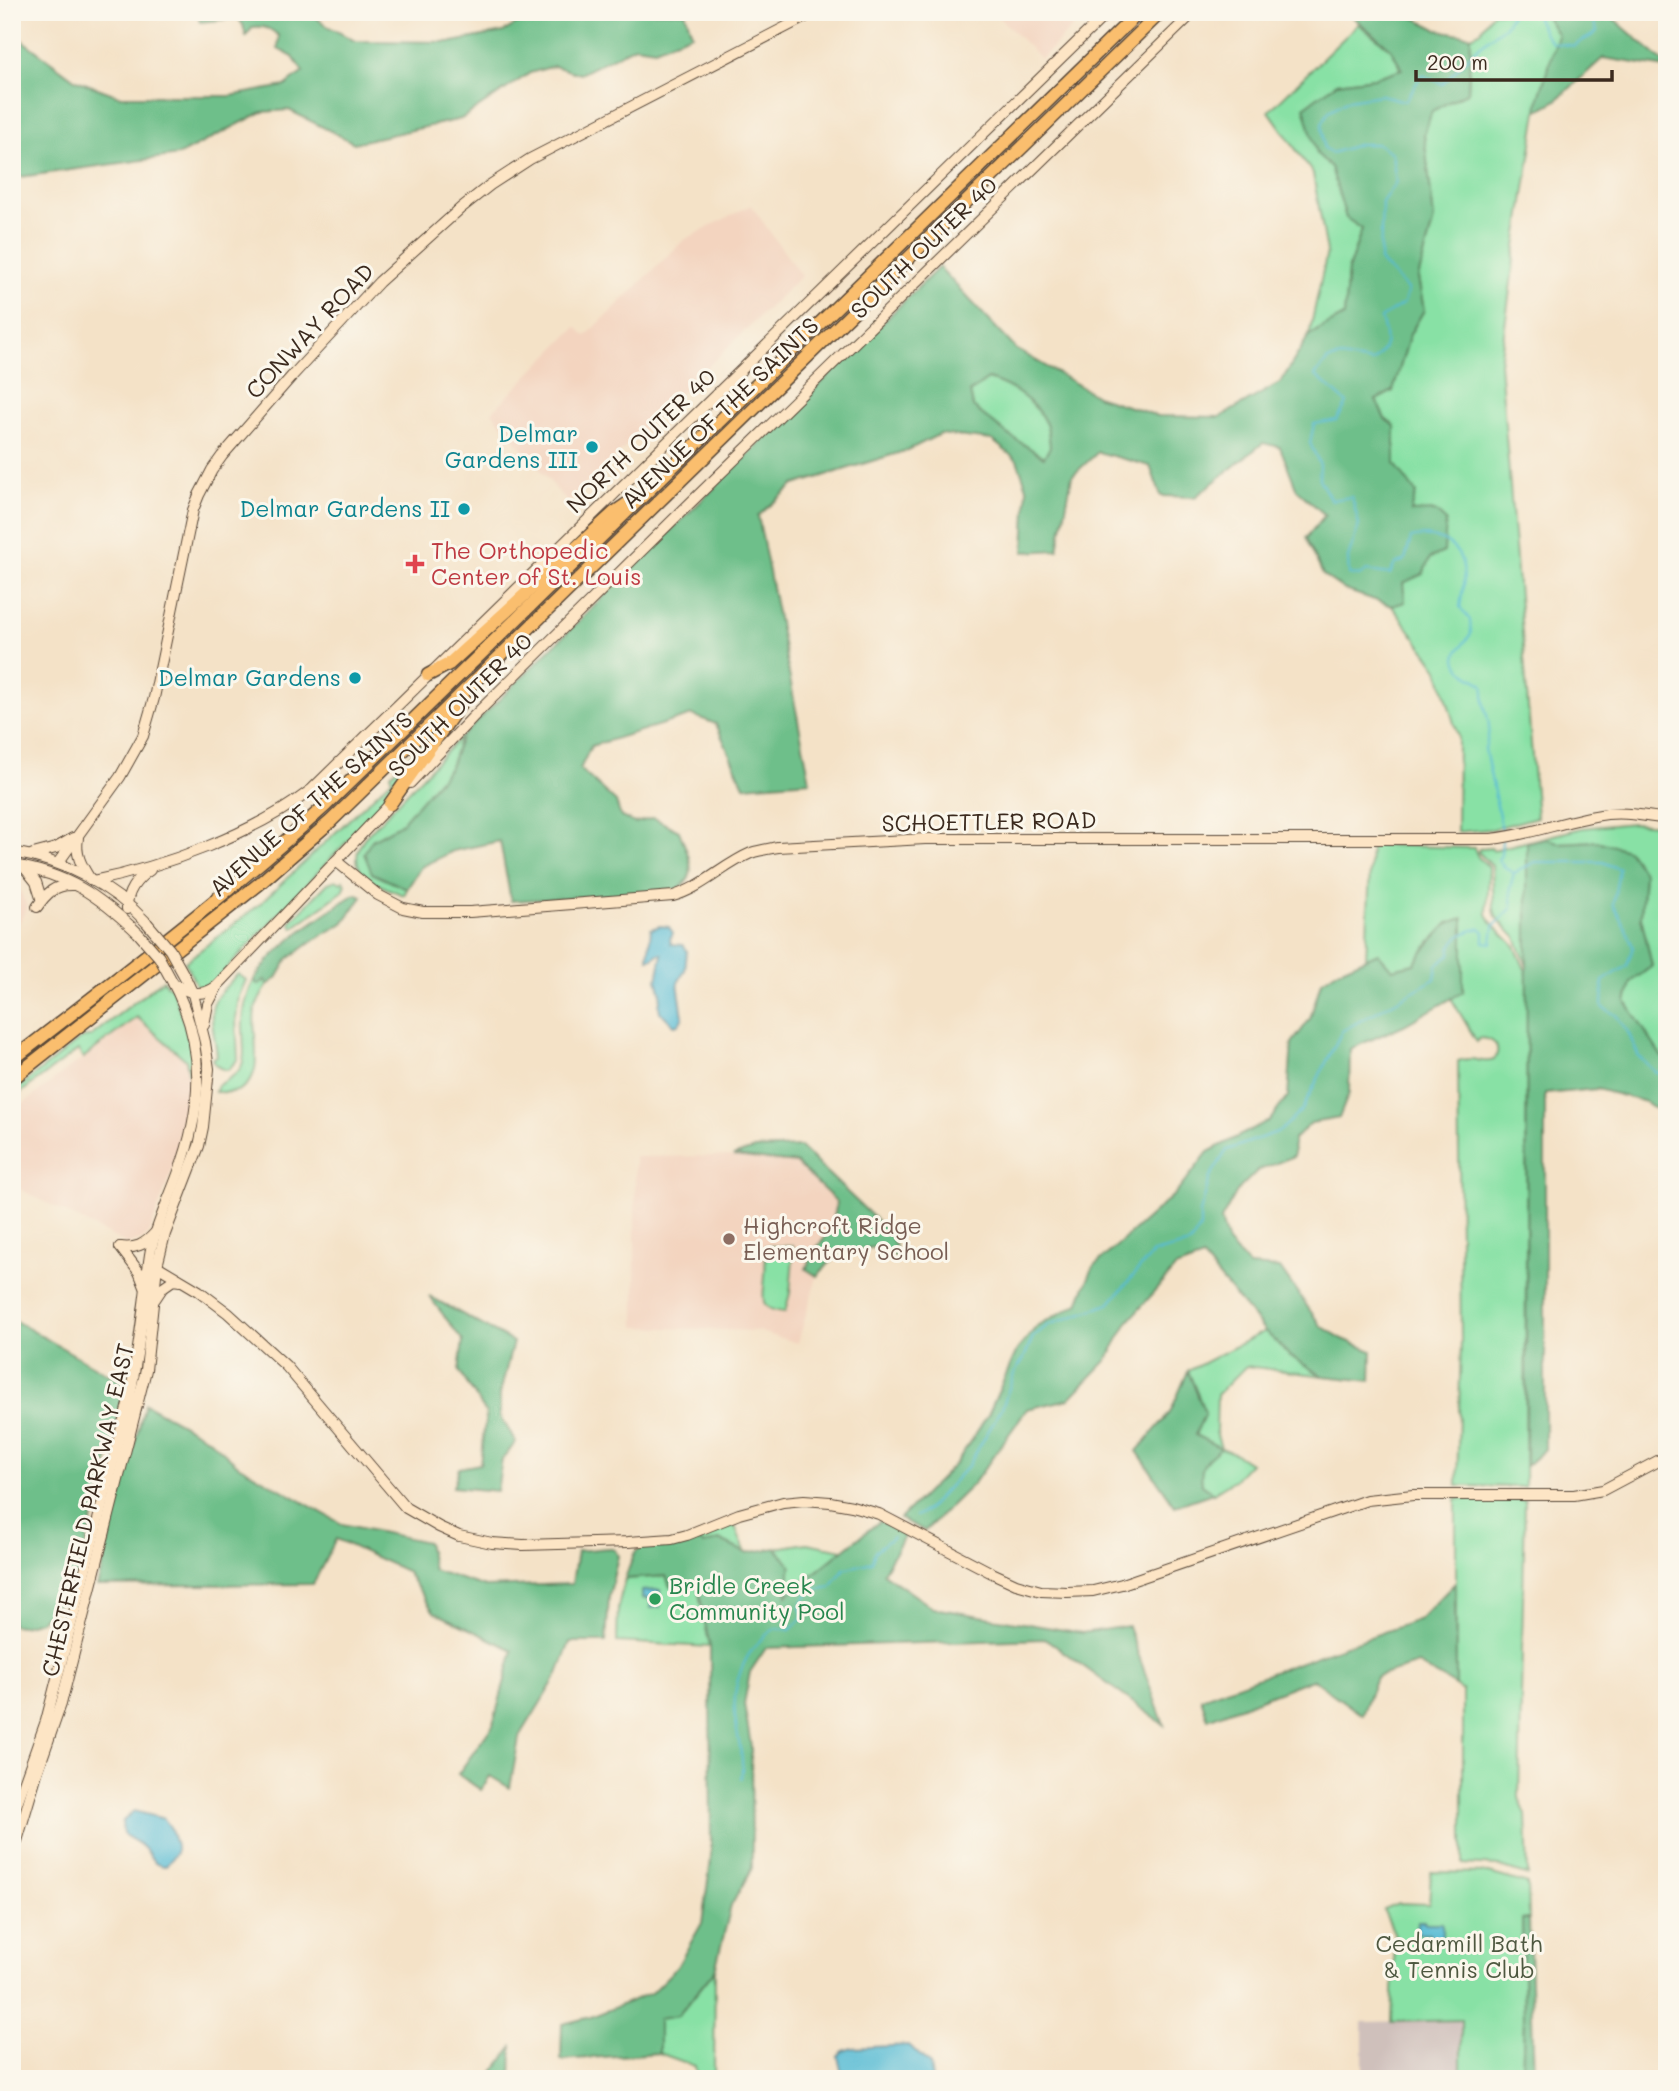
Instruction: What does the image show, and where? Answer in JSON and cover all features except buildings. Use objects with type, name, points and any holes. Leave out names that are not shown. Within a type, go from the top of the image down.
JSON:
[{"type":"highway","name":"AVENUE OF THE SAINTS","points":[[12,1060],[272,854],[326,806],[1139,12]]},
{"type":"highway","name":"AVENUE OF THE SAINTS","points":[[12,1079],[286,861],[350,803],[1161,12]]},
{"type":"highway","points":[[428,675],[449,664],[614,513],[653,486]]},
{"type":"highway","points":[[390,804],[478,678]]},
{"type":"street","name":"CONWAY ROAD","points":[[58,863],[120,777],[135,752],[149,717],[188,532],[199,495],[222,456],[292,376],[379,282],[461,208],[509,171],[815,12]]},
{"type":"street","name":"NORTH OUTER 40","points":[[91,880],[156,865],[258,824],[298,800],[330,773],[1108,12]]},
{"type":"street","name":"SOUTH OUTER 40","points":[[193,994],[210,991],[217,986],[473,718],[1194,12]]},
{"type":"street","name":"SCHOETTLER ROAD","points":[[337,861],[369,889],[403,908],[424,912],[470,912],[673,896],[697,886],[750,854],[761,849],[778,847],[925,839],[1478,839],[1527,834],[1607,814],[1628,813],[1667,819]]},
{"type":"street","points":[[27,855],[57,848],[79,834]]},
{"type":"street","points":[[79,834],[78,859],[91,880]]},
{"type":"street","name":"CHESTERFIELD PARKWAY EAST","points":[[12,852],[58,863],[91,880],[127,904],[147,923],[170,950],[193,994],[205,1040],[209,1069],[204,1127],[164,1234],[157,1266],[146,1370],[95,1575],[61,1704],[12,1858]]},
{"type":"street","name":"CHESTERFIELD PARKWAY EAST","points":[[12,865],[53,874],[98,897],[129,924],[159,957],[184,1007],[195,1046],[198,1090],[188,1146],[155,1233],[148,1262],[127,1409],[46,1721],[12,1818]]},
{"type":"street","points":[[129,924],[127,904],[135,883],[156,865]]},
{"type":"street","points":[[24,867],[36,882],[39,903],[56,887],[78,886]]},
{"type":"street","points":[[175,985],[193,994]]},
{"type":"street","points":[[205,1040],[204,1018],[217,986]]},
{"type":"street","points":[[146,1289],[139,1272],[120,1247],[134,1248],[146,1243],[155,1233]]},
{"type":"street","points":[[157,1266],[199,1291],[241,1323],[286,1366],[405,1508],[448,1532],[492,1543],[544,1545],[672,1539],[739,1514],[783,1502],[830,1502],[879,1514],[1016,1584],[1041,1591],[1093,1591],[1122,1584],[1367,1500],[1413,1494],[1589,1493],[1614,1485],[1667,1456]]},
{"type":"street","points":[[153,1303],[163,1287],[173,1280],[181,1281]]},
{"type":"shaded area","points":[[994,12],[1087,12],[1041,59]]},
{"type":"shaded area","points":[[751,205],[801,276],[568,503],[492,412],[576,327],[586,336],[684,240]]},
{"type":"shaded area","points":[[12,872],[27,907],[12,937]]},
{"type":"shaded area","points":[[137,1017],[186,1060],[191,1086],[189,1118],[184,1138],[149,1233],[142,1240],[127,1244],[12,1185],[12,1112]]},
{"type":"shaded area","name":"Highcroft Ridge Elementary School","points":[[733,1156],[797,1163],[837,1202],[832,1228],[815,1250],[806,1269],[817,1276],[798,1343],[757,1331],[635,1327],[635,1157]]},
{"type":"shaded area","points":[[1462,2020],[1461,2079],[1363,2079],[1363,2022]]},
{"type":"green space","points":[[197,12],[309,12],[327,26],[355,41],[453,42],[503,32],[536,12],[685,12],[692,34],[655,49],[635,46],[580,74],[554,66],[530,73],[461,119],[354,143],[289,110],[262,112],[179,155],[12,178],[12,33],[76,80],[119,96],[230,96],[285,86],[303,72],[293,57],[278,49],[279,36],[270,29],[253,27],[246,36],[238,18],[200,22]]},
{"type":"green space","points":[[1347,12],[1404,12],[1438,30],[1471,36],[1468,92],[1432,111],[1424,135],[1434,219],[1418,278],[1424,310],[1410,334],[1393,391],[1376,400],[1385,419],[1395,426],[1395,464],[1416,493],[1411,512],[1435,511],[1446,521],[1444,552],[1430,558],[1423,574],[1403,583],[1405,602],[1392,606],[1345,590],[1323,575],[1306,538],[1325,515],[1297,490],[1280,447],[1263,443],[1195,497],[1161,496],[1150,466],[1098,452],[1072,476],[1058,550],[1024,552],[1027,488],[1017,460],[992,440],[940,434],[908,450],[794,485],[758,516],[810,781],[744,786],[716,724],[692,715],[591,746],[580,769],[616,802],[621,817],[635,823],[654,818],[679,831],[691,868],[690,876],[679,888],[667,892],[511,901],[500,841],[453,851],[421,867],[407,889],[372,873],[364,853],[372,840],[401,824],[450,767],[461,737],[939,267],[1016,349],[1099,397],[1158,416],[1220,417],[1281,382],[1309,335],[1344,316],[1348,270],[1362,229],[1346,218],[1331,167],[1317,154],[1304,107],[1337,83],[1374,78],[1402,69],[1391,49]],"holes":[[[988,379],[1014,390],[1036,408],[1048,429],[1050,447],[1044,457],[1007,434],[973,407],[970,392]]]},
{"type":"green space","points":[[1493,12],[1543,12],[1558,35],[1539,98],[1500,363],[1537,817],[1493,829],[1457,832],[1458,737],[1438,669],[1392,606],[1405,601],[1402,583],[1422,574],[1411,513],[1415,493],[1395,464],[1395,426],[1385,419],[1376,400],[1393,391],[1410,334],[1424,310],[1418,278],[1434,219],[1424,135],[1431,111],[1468,92],[1471,36],[1480,32]]},
{"type":"green space","points":[[1543,12],[1606,12],[1667,65],[1667,68],[1603,58],[1557,100],[1537,111],[1558,35]]},
{"type":"green space","points":[[1358,24],[1391,49],[1402,69],[1374,78],[1337,83],[1317,154],[1331,167],[1346,218],[1362,229],[1348,270],[1344,316],[1309,335],[1327,252],[1313,174],[1269,111]]},
{"type":"green space","points":[[988,379],[1006,386],[1036,408],[1047,426],[1051,447],[1044,457],[1007,434],[973,407],[970,392]]},
{"type":"green space","points":[[460,737],[450,767],[401,824],[372,840],[372,873],[407,889],[404,895],[365,876],[357,860],[364,838]]},
{"type":"green space","points":[[422,744],[426,747],[373,814],[215,981],[206,987],[197,987],[185,962],[260,904],[392,779],[390,775]]},
{"type":"green space","points":[[1633,823],[1662,825],[1667,874],[1667,1058],[1662,1058],[1626,1002],[1631,982],[1652,966],[1641,917],[1644,873],[1597,841],[1527,842],[1527,966],[1516,938],[1496,917],[1492,866],[1478,852],[1479,849],[1493,850],[1582,828]]},
{"type":"green space","points":[[1548,839],[1558,843],[1597,841],[1628,850],[1644,873],[1641,917],[1652,966],[1631,982],[1626,1002],[1662,1057],[1667,1058],[1667,1117],[1646,1102],[1597,1089],[1545,1094],[1545,1449],[1526,1466],[1527,842]]},
{"type":"green space","points":[[1371,845],[1474,848],[1478,857],[1489,867],[1487,914],[1491,922],[1515,946],[1527,974],[1525,1487],[1457,1486],[1461,1340],[1458,1061],[1494,1060],[1497,1048],[1496,1044],[1485,1039],[1480,1038],[1477,1042],[1451,998],[1463,991],[1431,941],[1414,964],[1392,969],[1378,954],[1366,959]]},
{"type":"green space","points":[[336,880],[341,883],[343,880],[346,884],[343,891],[293,928],[290,922],[328,883]]},
{"type":"green space","points":[[358,894],[362,897],[343,923],[288,959],[277,978],[268,985],[265,980],[258,985],[254,980],[286,943],[326,913]]},
{"type":"green space","points":[[1463,918],[1463,992],[1404,1025],[1350,1049],[1349,1093],[1339,1118],[1311,1123],[1293,1140],[1294,1156],[1257,1171],[1237,1191],[1221,1220],[1228,1243],[1249,1266],[1280,1268],[1321,1326],[1372,1351],[1371,1381],[1323,1376],[1290,1356],[1203,1258],[1175,1268],[1128,1322],[1107,1360],[1069,1399],[1027,1409],[974,1483],[925,1531],[900,1519],[956,1463],[988,1415],[1017,1350],[1038,1325],[1078,1304],[1093,1267],[1177,1192],[1208,1152],[1270,1120],[1288,1096],[1292,1043],[1310,1019],[1321,982],[1337,971],[1378,953],[1392,969],[1414,964],[1448,923]]},
{"type":"green space","points":[[238,974],[246,980],[239,996],[236,1019],[238,1059],[228,1070],[218,1067],[212,1059],[217,1056],[212,1010],[217,996]]},
{"type":"green space","points":[[163,980],[171,986],[189,1037],[194,1062],[194,1094],[191,1094],[186,1060],[137,1017],[83,1058],[78,1050],[12,1099],[12,1093],[80,1039],[91,1036]]},
{"type":"green space","points":[[254,980],[258,984],[265,980],[268,985],[255,1010],[256,1055],[253,1076],[247,1085],[237,1091],[215,1092],[218,1085],[235,1074],[242,1064],[244,1011]]},
{"type":"green space","points":[[800,1147],[891,1234],[899,1258],[876,1247],[839,1253],[817,1276],[806,1269],[815,1250],[832,1228],[837,1202],[796,1163],[733,1156],[754,1149]]},
{"type":"green space","points":[[765,1246],[793,1246],[793,1249],[802,1249],[801,1257],[793,1257],[790,1293],[785,1312],[770,1308],[764,1301]]},
{"type":"green space","points":[[429,1296],[513,1342],[500,1394],[500,1416],[516,1442],[502,1460],[497,1491],[453,1487],[459,1468],[480,1464],[486,1413],[459,1371],[463,1341]]},
{"type":"green space","points":[[12,1319],[125,1384],[76,1585],[40,1621],[22,1626],[12,1625]]},
{"type":"green space","points":[[1265,1331],[1290,1356],[1323,1376],[1246,1366],[1217,1395],[1216,1432],[1221,1448],[1250,1463],[1234,1480],[1213,1493],[1202,1485],[1200,1471],[1208,1458],[1194,1435],[1205,1413],[1188,1371]]},
{"type":"green space","points":[[1188,1371],[1205,1413],[1195,1435],[1221,1448],[1207,1460],[1201,1472],[1202,1485],[1213,1493],[1175,1506],[1137,1451],[1170,1413]]},
{"type":"green space","points":[[145,1404],[209,1439],[238,1465],[342,1524],[427,1542],[433,1570],[485,1587],[572,1584],[577,1551],[608,1548],[615,1550],[618,1556],[609,1597],[606,1642],[570,1642],[558,1674],[519,1738],[510,1788],[490,1776],[481,1790],[458,1774],[493,1725],[513,1650],[434,1612],[406,1571],[336,1539],[313,1584],[97,1586]]},
{"type":"green space","points":[[1456,1498],[1525,1500],[1519,1798],[1526,1815],[1528,1876],[1498,1866],[1463,1864],[1463,1691],[1456,1686]]},
{"type":"green space","points":[[880,1521],[906,1533],[883,1573],[933,1608],[1082,1633],[1128,1626],[1164,1725],[1046,1639],[766,1648],[750,1672],[744,1704],[751,1746],[752,1868],[731,1906],[715,1970],[678,2016],[659,2019],[659,2053],[561,2060],[562,2024],[591,2017],[651,1993],[677,1967],[702,1923],[711,1860],[710,1647],[697,1583],[670,1587],[666,1576],[625,1579],[634,1554],[641,1547],[696,1539],[704,1545],[719,1540],[746,1553],[776,1548],[791,1565],[787,1595]]},
{"type":"green space","points":[[734,1524],[746,1553],[719,1540],[704,1545],[696,1539]]},
{"type":"green space","points":[[807,1543],[843,1550],[786,1596],[791,1565],[776,1548]]},
{"type":"green space","points":[[667,1576],[697,1583],[710,1647],[617,1642],[618,1607],[625,1579]]},
{"type":"green space","points":[[1455,1583],[1456,1686],[1418,1664],[1376,1677],[1362,1715],[1312,1679],[1208,1719],[1201,1698],[1420,1619]]},
{"type":"green space","name":"Cedarmill Bath & Tennis Club","points":[[1431,1872],[1489,1873],[1528,1884],[1529,1919],[1522,1919],[1522,2079],[1461,2079],[1461,2020],[1392,2022],[1395,1935],[1383,1909],[1398,1903],[1429,1904]]},
{"type":"green space","points":[[1522,1919],[1529,1919],[1534,2079],[1522,2079]]},
{"type":"green space","points":[[715,1970],[714,2079],[697,2079],[695,2066],[659,2053],[658,2019],[678,2016]]},
{"type":"green space","points":[[512,2047],[511,2079],[489,2079]]},
{"type":"water","points":[[669,927],[673,933],[671,944],[683,945],[687,951],[685,970],[678,983],[683,1017],[679,1024],[675,1025],[660,1012],[661,994],[657,980],[662,954],[648,959],[651,929]]},
{"type":"water","name":"Bridle Creek Community Pool","points":[[660,1590],[660,1607],[651,1608],[650,1599],[642,1598],[642,1591]]},
{"type":"water","points":[[134,1811],[164,1819],[170,1827],[176,1853],[166,1866],[155,1863],[142,1846],[123,1834],[122,1822]]},
{"type":"water","points":[[1418,1921],[1442,1923],[1442,1940],[1435,1942],[1429,1934],[1417,1934]]},
{"type":"water","points":[[909,2045],[930,2065],[932,2079],[843,2079],[838,2056],[843,2051],[852,2048]]},
{"type":"waterway","points":[[1503,835],[1485,749],[1489,727],[1484,688],[1461,669],[1456,659],[1471,634],[1470,620],[1460,607],[1464,573],[1459,554],[1441,540],[1411,538],[1405,560],[1395,564],[1390,574],[1367,571],[1359,576],[1349,574],[1348,558],[1359,525],[1352,497],[1331,500],[1319,479],[1320,465],[1310,443],[1314,424],[1337,420],[1347,403],[1315,375],[1328,360],[1341,357],[1372,362],[1386,342],[1381,318],[1404,303],[1408,290],[1380,261],[1382,202],[1396,182],[1392,153],[1378,144],[1360,144],[1332,153],[1324,148],[1322,124],[1329,111],[1348,100],[1381,95],[1405,101],[1422,75],[1443,84],[1477,48],[1505,26],[1513,12]]},
{"type":"waterway","points":[[1534,12],[1552,43],[1575,46],[1597,31],[1590,12]]},
{"type":"waterway","points":[[1502,840],[1498,860],[1514,873],[1535,862],[1603,862],[1619,869],[1613,904],[1633,947],[1627,966],[1603,981],[1602,1007],[1616,1015],[1628,1032],[1639,1057],[1656,1072],[1667,1077]]},
{"type":"waterway","points":[[916,1516],[927,1510],[968,1466],[1002,1408],[1014,1374],[1033,1337],[1048,1325],[1109,1304],[1153,1253],[1190,1244],[1200,1228],[1200,1213],[1210,1177],[1227,1150],[1280,1131],[1302,1110],[1342,1031],[1435,979],[1437,965],[1450,955],[1452,944],[1459,936],[1480,928],[1484,932],[1484,942],[1492,943],[1494,926],[1512,908],[1510,888],[1514,873]]},
{"type":"waterway","points":[[741,1778],[735,1696],[737,1682],[747,1657],[755,1646],[776,1628],[790,1630],[803,1617],[800,1606],[810,1591],[831,1587],[844,1569],[872,1562],[875,1551],[893,1537]]},
{"type":"place","name":"Delmar Gardens III","points":[[592,447]]},
{"type":"place","name":"Delmar Gardens II","points":[[464,509]]},
{"type":"place","name":"The Orthopedic Center of St. Louis","points":[[415,564]]},
{"type":"place","name":"Delmar Gardens","points":[[355,678]]},
{"type":"place","name":"Highcroft Ridge Elementary School","points":[[729,1239]]},
{"type":"place","name":"Bridle Creek Community Pool","points":[[655,1599]]}]
